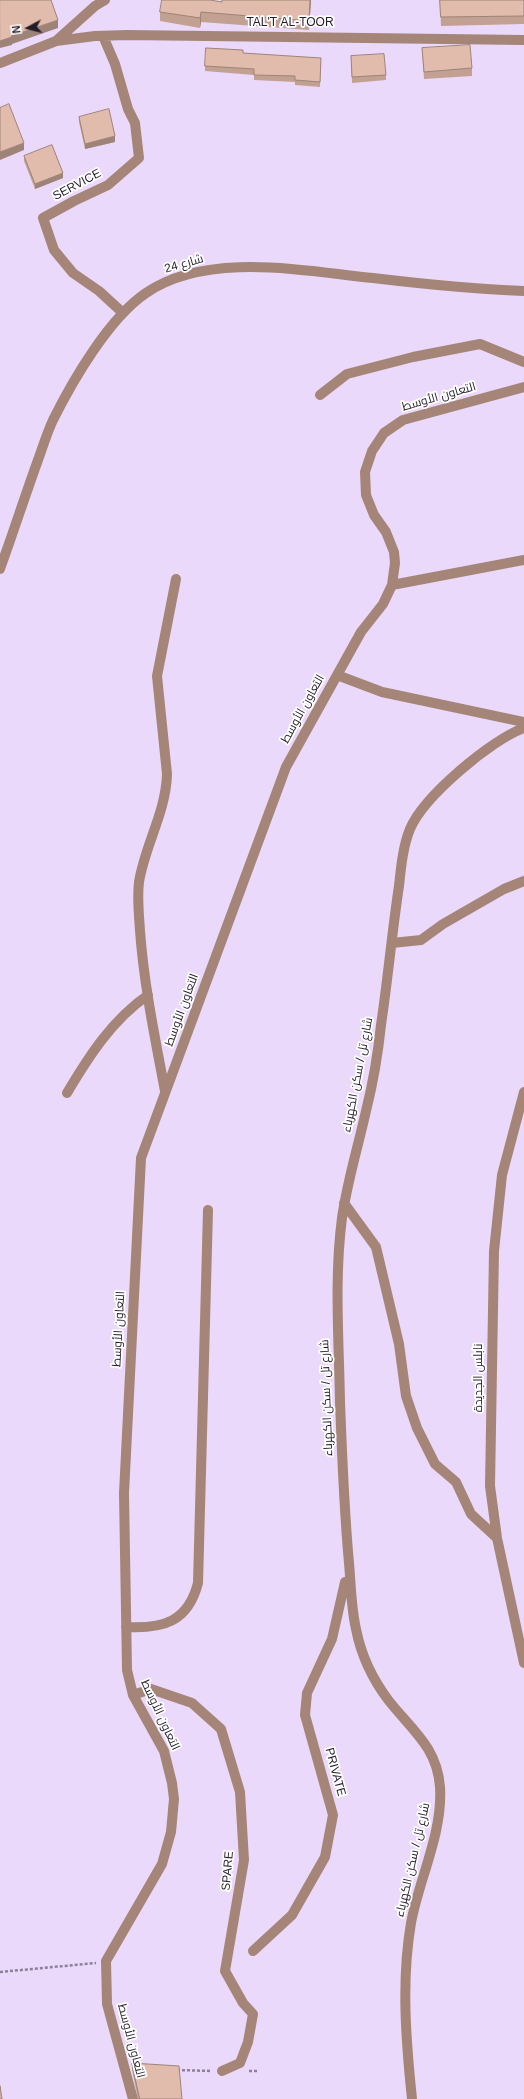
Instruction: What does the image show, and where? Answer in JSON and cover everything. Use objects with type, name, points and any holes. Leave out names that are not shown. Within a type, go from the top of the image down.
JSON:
[{"type":"street","points":[[0,63],[56,41],[95,6],[105,0]]},
{"type":"street","name":"TAL'T AL-TOOR","points":[[56,41],[103,36],[350,36],[524,40]]},
{"type":"street","name":"SERVICE","points":[[103,36],[115,64],[128,110],[135,123],[139,158],[108,185],[43,218],[54,250],[73,273],[99,291],[123,313]]},
{"type":"street","name":"شارع 24","points":[[0,569],[53,421],[80,371],[123,313],[146,293],[174,278],[202,271],[238,268],[295,270],[480,290],[524,291]]},
{"type":"street","points":[[320,395],[347,374],[413,357],[480,344],[524,362]]},
{"type":"street","name":"التعاون الأوسط","points":[[133,2099],[107,2004],[106,1962],[162,1864],[172,1832],[174,1816],[172,1783],[164,1751],[133,1695],[127,1670],[124,1492],[141,1158],[286,767],[367,623],[383,604],[392,585],[395,563],[394,552],[386,532],[369,505],[365,483],[368,462],[377,442],[393,426],[414,416],[524,387]]},
{"type":"street","points":[[392,585],[524,560]]},
{"type":"street","points":[[165,1092],[148,995],[142,949],[139,883],[162,810],[167,787],[157,676],[176,579]]},
{"type":"street","points":[[337,675],[382,692],[524,722]]},
{"type":"street","name":"شارع تل / سكن الكهرباء","points":[[412,2099],[406,2012],[408,1953],[415,1908],[436,1827],[440,1802],[440,1782],[436,1763],[424,1740],[388,1699],[369,1669],[360,1644],[354,1618],[344,1495],[338,1330],[339,1256],[344,1203],[372,1087],[401,871],[407,838],[413,823],[431,800],[454,777],[503,738],[524,728]]},
{"type":"street","points":[[392,943],[421,940],[443,924],[497,893],[524,881]]},
{"type":"street","points":[[67,1093],[86,1062],[105,1037],[130,1007],[148,995]]},
{"type":"street","name":"نابلس الجديدة","points":[[524,1092],[502,1175],[494,1251],[490,1486],[497,1538],[524,1663]]},
{"type":"street","points":[[344,1203],[376,1247],[399,1344],[406,1396],[417,1428],[435,1464],[456,1482],[471,1514],[497,1538]]},
{"type":"street","points":[[126,1628],[152,1628],[171,1622],[189,1606],[198,1583],[208,1210]]},
{"type":"street","name":"PRIVATE","points":[[253,1950],[292,1915],[325,1857],[333,1815],[305,1715],[307,1693],[332,1638],[345,1582]]},
{"type":"street","name":"SPARE","points":[[133,1695],[151,1689],[192,1703],[221,1729],[240,1792],[244,1860],[225,1970],[243,2003],[253,2014],[248,2042],[240,2063],[222,2071]]},
{"type":"path","points":[[0,1972],[106,1962]]},
{"type":"path","points":[[170,2069],[222,2071]]},
{"type":"path","points":[[244,2071],[258,2071]]},
{"type":"building","points":[[0,0],[51,0],[58,20],[0,41]]},
{"type":"building","points":[[162,0],[210,0],[222,2],[222,0],[310,0],[309,21],[201,12],[200,18],[160,12]]},
{"type":"building","points":[[440,0],[524,0],[524,16],[441,17]]},
{"type":"building","points":[[470,45],[472,68],[424,72],[422,48]]},
{"type":"building","points":[[206,48],[243,50],[243,53],[321,58],[320,82],[295,80],[295,76],[254,75],[254,69],[205,66]]},
{"type":"building","points":[[384,54],[386,75],[352,77],[351,56]]},
{"type":"building","points":[[9,104],[24,143],[0,152],[0,108]]},
{"type":"building","points":[[109,109],[115,136],[85,144],[79,117]]},
{"type":"building","points":[[52,145],[63,173],[35,184],[24,156]]},
{"type":"building","points":[[132,2063],[179,2066],[182,2099],[140,2099]]},
{"type":"building","points":[[0,2086],[2,2099],[0,2099]]}]
